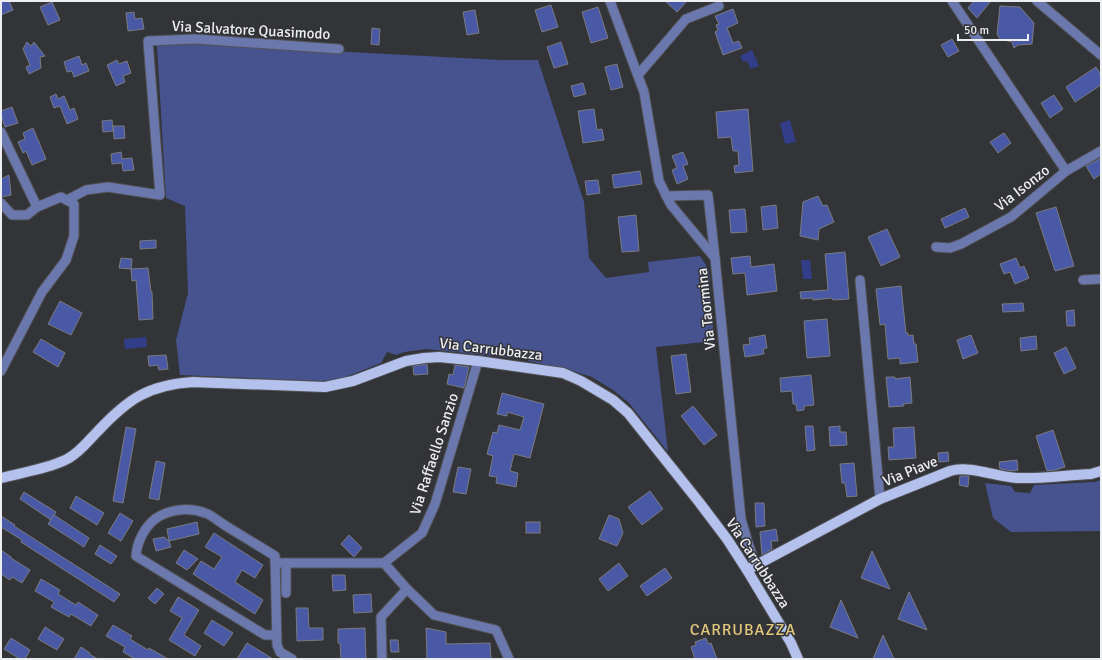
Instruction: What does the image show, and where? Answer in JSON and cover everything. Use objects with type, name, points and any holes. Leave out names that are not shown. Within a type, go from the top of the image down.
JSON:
[{"type":"main road","name":"Via Carrubbazza","points":[[1,478],[58,463],[70,458],[127,403],[158,387],[171,384],[193,382],[325,387],[353,381],[406,361],[439,357],[563,373],[581,381],[613,400],[628,413],[727,539],[752,568],[798,659]]},
{"type":"main road","name":"Via Piave","points":[[752,568],[880,500],[950,471],[965,469],[1002,477],[1019,478],[1091,474],[1101,472]]},
{"type":"street","name":"Via Taormina","points":[[610,1],[644,92],[659,181],[671,205],[715,258],[741,519],[748,544],[752,568]]},
{"type":"street","points":[[952,1],[1066,171]]},
{"type":"street","points":[[1037,1],[1101,55]]},
{"type":"street","points":[[638,75],[686,19],[719,6]]},
{"type":"street","name":"Via Salvatore Quasimodo","points":[[67,200],[86,190],[108,187],[160,195],[148,41],[195,39],[339,48]]},
{"type":"street","points":[[1,132],[37,206]]},
{"type":"street","name":"Via Isonzo","points":[[936,247],[950,248],[961,244],[1011,217],[1066,171],[1101,151]]},
{"type":"street","points":[[666,196],[708,194],[715,258]]},
{"type":"street","points":[[1,203],[12,215],[27,215],[37,206],[61,197],[74,204],[74,236],[66,260],[42,292],[1,371]]},
{"type":"street","points":[[1083,280],[1101,279]]},
{"type":"street","points":[[860,280],[880,500]]},
{"type":"street","name":"Via Raffaello Sanzio","points":[[384,563],[422,533],[435,504],[478,361]]},
{"type":"street","points":[[276,635],[265,635],[136,556],[136,546],[150,524],[169,512],[181,510],[206,513],[275,556],[277,645],[280,652],[292,659]]},
{"type":"street","points":[[275,563],[384,563],[407,589],[434,615],[496,630],[509,659]]},
{"type":"street","points":[[286,563],[286,593]]},
{"type":"street","points":[[382,659],[381,617],[407,589]]},
{"type":"shaded area","points":[[197,44],[501,60],[538,60],[584,202],[589,258],[606,278],[649,272],[648,262],[700,256],[709,270],[714,341],[656,347],[668,452],[629,403],[613,390],[592,377],[529,361],[522,356],[512,358],[426,349],[396,355],[387,352],[381,363],[341,379],[321,381],[180,375],[176,340],[188,293],[185,206],[166,198],[157,45]]},
{"type":"shaded area","points":[[752,50],[759,66],[751,69],[747,61],[743,62],[740,56]]},
{"type":"shaded area","points":[[790,120],[796,142],[785,144],[780,123]]},
{"type":"shaded area","points":[[801,260],[810,260],[812,279],[803,279]]},
{"type":"shaded area","points":[[146,337],[147,347],[125,349],[124,339]]},
{"type":"shaded area","points":[[1101,480],[1101,531],[1011,532],[993,518],[985,483],[1011,486],[1015,492],[1030,493],[1034,485],[1095,482]]},
{"type":"building","points":[[1,1],[9,1],[13,10],[1,15]]},
{"type":"building","points":[[665,1],[687,1],[677,12]]},
{"type":"building","points":[[974,1],[991,1],[977,18],[968,8]]},
{"type":"building","points":[[52,2],[60,20],[48,25],[40,7]]},
{"type":"building","points":[[551,5],[558,27],[542,32],[535,10]]},
{"type":"building","points":[[1000,6],[1020,7],[1034,23],[1032,44],[1018,45],[1014,48],[1012,42],[1000,39],[997,34]]},
{"type":"building","points":[[598,7],[608,38],[591,43],[582,12]]},
{"type":"building","points":[[733,9],[738,23],[727,28],[733,43],[739,41],[742,48],[723,55],[715,32],[718,30],[716,25],[719,24],[715,16]]},
{"type":"building","points":[[475,10],[479,33],[467,35],[463,12]]},
{"type":"building","points":[[134,12],[135,19],[142,18],[144,29],[128,31],[126,13]]},
{"type":"building","points":[[372,28],[380,29],[379,45],[371,44]]},
{"type":"building","points":[[952,39],[959,51],[948,57],[941,45]]},
{"type":"building","points":[[27,42],[31,46],[34,42],[45,56],[40,57],[41,68],[29,74],[26,67],[30,65],[23,49]]},
{"type":"building","points":[[561,42],[568,64],[554,68],[547,47]]},
{"type":"building","points":[[79,56],[82,65],[86,63],[89,71],[74,77],[72,71],[67,72],[64,62]]},
{"type":"building","points":[[117,60],[119,64],[127,61],[131,73],[123,76],[125,82],[116,86],[107,65]]},
{"type":"building","points":[[617,64],[623,87],[611,90],[605,67]]},
{"type":"building","points":[[1096,67],[1101,75],[1101,85],[1075,102],[1066,87]]},
{"type":"building","points":[[583,83],[586,94],[574,97],[571,86]]},
{"type":"building","points":[[56,94],[58,99],[64,96],[70,110],[74,108],[78,119],[67,124],[60,106],[54,108],[50,97]]},
{"type":"building","points":[[1054,95],[1063,109],[1050,118],[1041,103]]},
{"type":"building","points":[[12,107],[18,123],[5,127],[1,111]]},
{"type":"building","points":[[594,109],[597,130],[602,129],[604,140],[583,143],[578,111]]},
{"type":"building","points":[[748,109],[753,171],[735,173],[734,166],[739,165],[738,151],[733,151],[731,137],[718,138],[716,112]]},
{"type":"building","points":[[112,120],[113,131],[103,132],[102,121]]},
{"type":"building","points":[[113,126],[124,126],[125,138],[114,139]]},
{"type":"building","points":[[33,128],[46,159],[32,165],[26,151],[23,153],[18,142],[25,139],[23,133]]},
{"type":"building","points":[[1004,133],[1011,143],[998,153],[990,142]]},
{"type":"building","points":[[121,152],[122,159],[132,158],[134,170],[123,171],[122,163],[112,164],[111,154]]},
{"type":"building","points":[[683,152],[688,164],[683,166],[688,179],[677,184],[672,170],[677,168],[672,156]]},
{"type":"building","points":[[1101,158],[1101,174],[1094,179],[1086,166]]},
{"type":"building","points":[[640,171],[642,184],[614,188],[612,175]]},
{"type":"building","points":[[9,175],[11,195],[1,197],[1,179]]},
{"type":"building","points":[[598,180],[600,193],[587,195],[585,181]]},
{"type":"building","points":[[818,196],[823,206],[827,205],[834,222],[819,229],[818,240],[800,236],[803,202]]},
{"type":"building","points":[[776,205],[778,228],[763,230],[761,207]]},
{"type":"building","points":[[1056,207],[1074,266],[1055,271],[1036,213]]},
{"type":"building","points":[[965,208],[969,217],[945,228],[941,219]]},
{"type":"building","points":[[745,209],[747,232],[731,233],[729,210]]},
{"type":"building","points":[[636,215],[639,251],[622,252],[618,217]]},
{"type":"building","points":[[887,229],[900,257],[881,266],[868,237]]},
{"type":"building","points":[[156,240],[156,248],[140,249],[140,241]]},
{"type":"building","points":[[845,252],[849,299],[801,299],[800,292],[828,290],[825,254]]},
{"type":"building","points":[[750,256],[751,267],[774,264],[777,291],[747,295],[745,273],[733,274],[731,258]]},
{"type":"building","points":[[121,258],[132,259],[131,269],[119,268]]},
{"type":"building","points":[[1016,258],[1020,268],[1024,266],[1029,278],[1015,284],[1010,272],[1004,274],[1000,264]]},
{"type":"building","points":[[148,268],[152,292],[153,319],[139,320],[136,280],[132,281],[131,269]]},
{"type":"building","points":[[901,286],[906,333],[908,333],[908,336],[913,335],[914,344],[916,344],[918,362],[900,364],[900,358],[888,359],[885,324],[880,325],[876,289]]},
{"type":"building","points":[[60,301],[82,313],[71,335],[48,324]]},
{"type":"building","points":[[1023,303],[1024,311],[1003,312],[1002,304]]},
{"type":"building","points":[[1074,310],[1075,326],[1067,326],[1066,311]]},
{"type":"building","points":[[827,319],[830,356],[807,358],[804,321]]},
{"type":"building","points":[[765,335],[767,348],[763,349],[764,354],[745,357],[743,345],[750,344],[749,338]]},
{"type":"building","points":[[971,335],[978,353],[963,359],[957,340]]},
{"type":"building","points":[[1036,336],[1037,349],[1021,351],[1020,338]]},
{"type":"building","points":[[41,339],[65,353],[58,367],[33,352]]},
{"type":"building","points":[[1066,347],[1076,368],[1064,374],[1054,353]]},
{"type":"building","points":[[686,354],[691,392],[676,394],[671,356]]},
{"type":"building","points":[[166,355],[168,369],[159,370],[158,365],[149,366],[148,356]]},
{"type":"building","points":[[427,364],[428,374],[414,375],[413,366]]},
{"type":"building","points":[[455,365],[469,367],[464,388],[447,384],[449,374],[453,375]]},
{"type":"building","points":[[811,375],[814,405],[804,406],[804,410],[797,411],[796,404],[793,404],[792,391],[781,392],[780,378]]},
{"type":"building","points":[[886,377],[895,377],[895,379],[910,377],[912,403],[903,404],[904,406],[889,407]]},
{"type":"building","points":[[502,393],[544,404],[530,458],[514,454],[510,471],[518,473],[516,487],[496,483],[497,477],[489,476],[493,456],[487,454],[493,432],[497,433],[499,425],[520,430],[524,417],[507,412],[507,416],[497,414]]},
{"type":"building","points":[[693,406],[717,435],[704,445],[681,416]]},
{"type":"building","points":[[805,426],[813,426],[815,450],[807,451]]},
{"type":"building","points":[[840,426],[840,432],[846,432],[847,445],[830,446],[829,427]]},
{"type":"building","points":[[126,427],[136,429],[123,503],[113,501]]},
{"type":"building","points":[[914,427],[916,458],[889,460],[888,447],[894,447],[893,428]]},
{"type":"building","points":[[1053,430],[1065,467],[1047,471],[1036,436]]},
{"type":"building","points":[[948,452],[949,461],[939,462],[938,453]]},
{"type":"building","points":[[1017,460],[1018,470],[1012,471],[1000,469],[999,462]]},
{"type":"building","points":[[156,461],[165,463],[159,500],[149,498]]},
{"type":"building","points":[[854,463],[857,496],[847,497],[845,483],[842,483],[840,464]]},
{"type":"building","points":[[458,467],[471,469],[466,494],[453,492]]},
{"type":"building","points":[[960,476],[969,476],[968,487],[959,485]]},
{"type":"building","points":[[650,491],[663,509],[642,525],[628,507]]},
{"type":"building","points":[[24,492],[56,512],[51,520],[20,499]]},
{"type":"building","points":[[76,496],[104,513],[97,525],[70,508]]},
{"type":"building","points":[[755,503],[764,503],[765,526],[756,527]]},
{"type":"building","points":[[120,513],[133,521],[121,541],[108,533]]},
{"type":"building","points":[[54,515],[89,538],[84,547],[48,524]]},
{"type":"building","points":[[609,515],[619,519],[623,533],[617,546],[599,539]]},
{"type":"building","points":[[1,516],[15,525],[14,526],[120,594],[114,602],[21,542],[22,540],[1,527]]},
{"type":"building","points":[[197,522],[199,534],[169,541],[167,529]]},
{"type":"building","points":[[526,522],[540,522],[540,533],[526,533]]},
{"type":"building","points":[[776,529],[778,541],[771,541],[772,549],[762,555],[760,532]]},
{"type":"building","points":[[214,533],[263,565],[255,578],[242,570],[235,582],[263,600],[255,614],[193,574],[201,561],[214,569],[222,557],[205,547]]},
{"type":"building","points":[[349,535],[362,548],[354,557],[341,544]]},
{"type":"building","points":[[164,537],[169,541],[171,547],[156,551],[153,539]]},
{"type":"building","points":[[100,545],[117,556],[111,564],[95,554]]},
{"type":"building","points":[[1,550],[30,570],[22,583],[12,577],[10,580],[1,574]]},
{"type":"building","points":[[184,550],[198,559],[187,570],[176,563]]},
{"type":"building","points":[[872,551],[890,589],[861,578]]},
{"type":"building","points":[[619,563],[628,576],[608,591],[599,579]]},
{"type":"building","points":[[665,568],[672,578],[647,596],[640,586]]},
{"type":"building","points":[[332,575],[345,575],[346,590],[333,591]]},
{"type":"building","points":[[41,579],[60,590],[58,594],[76,605],[78,602],[98,615],[91,626],[71,614],[69,617],[51,607],[54,602],[35,591]]},
{"type":"building","points":[[157,588],[164,594],[155,604],[148,598]]},
{"type":"building","points":[[909,592],[927,630],[898,619]]},
{"type":"building","points":[[371,594],[372,612],[354,613],[353,595]]},
{"type":"building","points":[[178,597],[199,610],[184,635],[201,646],[195,656],[169,640],[182,618],[170,611]]},
{"type":"building","points":[[841,600],[858,638],[830,627]]},
{"type":"building","points":[[296,608],[308,608],[309,628],[323,628],[323,640],[297,641]]},
{"type":"building","points":[[212,620],[233,633],[224,646],[204,633]]},
{"type":"building","points":[[113,625],[132,636],[130,639],[148,650],[149,648],[168,659],[135,659],[123,652],[125,647],[106,636]]},
{"type":"building","points":[[45,627],[64,639],[57,650],[38,639]]},
{"type":"building","points":[[365,628],[366,659],[341,659],[340,643],[338,643],[338,629]]},
{"type":"building","points":[[426,628],[446,632],[446,644],[490,643],[491,659],[427,659]]},
{"type":"building","points":[[883,635],[894,659],[873,659]]},
{"type":"building","points":[[11,638],[30,650],[25,659],[20,659],[4,649]]},
{"type":"building","points":[[706,638],[708,644],[711,643],[717,659],[695,659],[691,647],[696,645],[695,642]]},
{"type":"building","points":[[390,640],[398,640],[399,652],[391,652]]},
{"type":"building","points":[[247,643],[273,659],[237,659]]},
{"type":"building","points":[[81,647],[90,653],[89,654],[98,659],[74,659]]},
{"type":"district","name":"CARRUBAZZA","points":[[743,630]]}]
